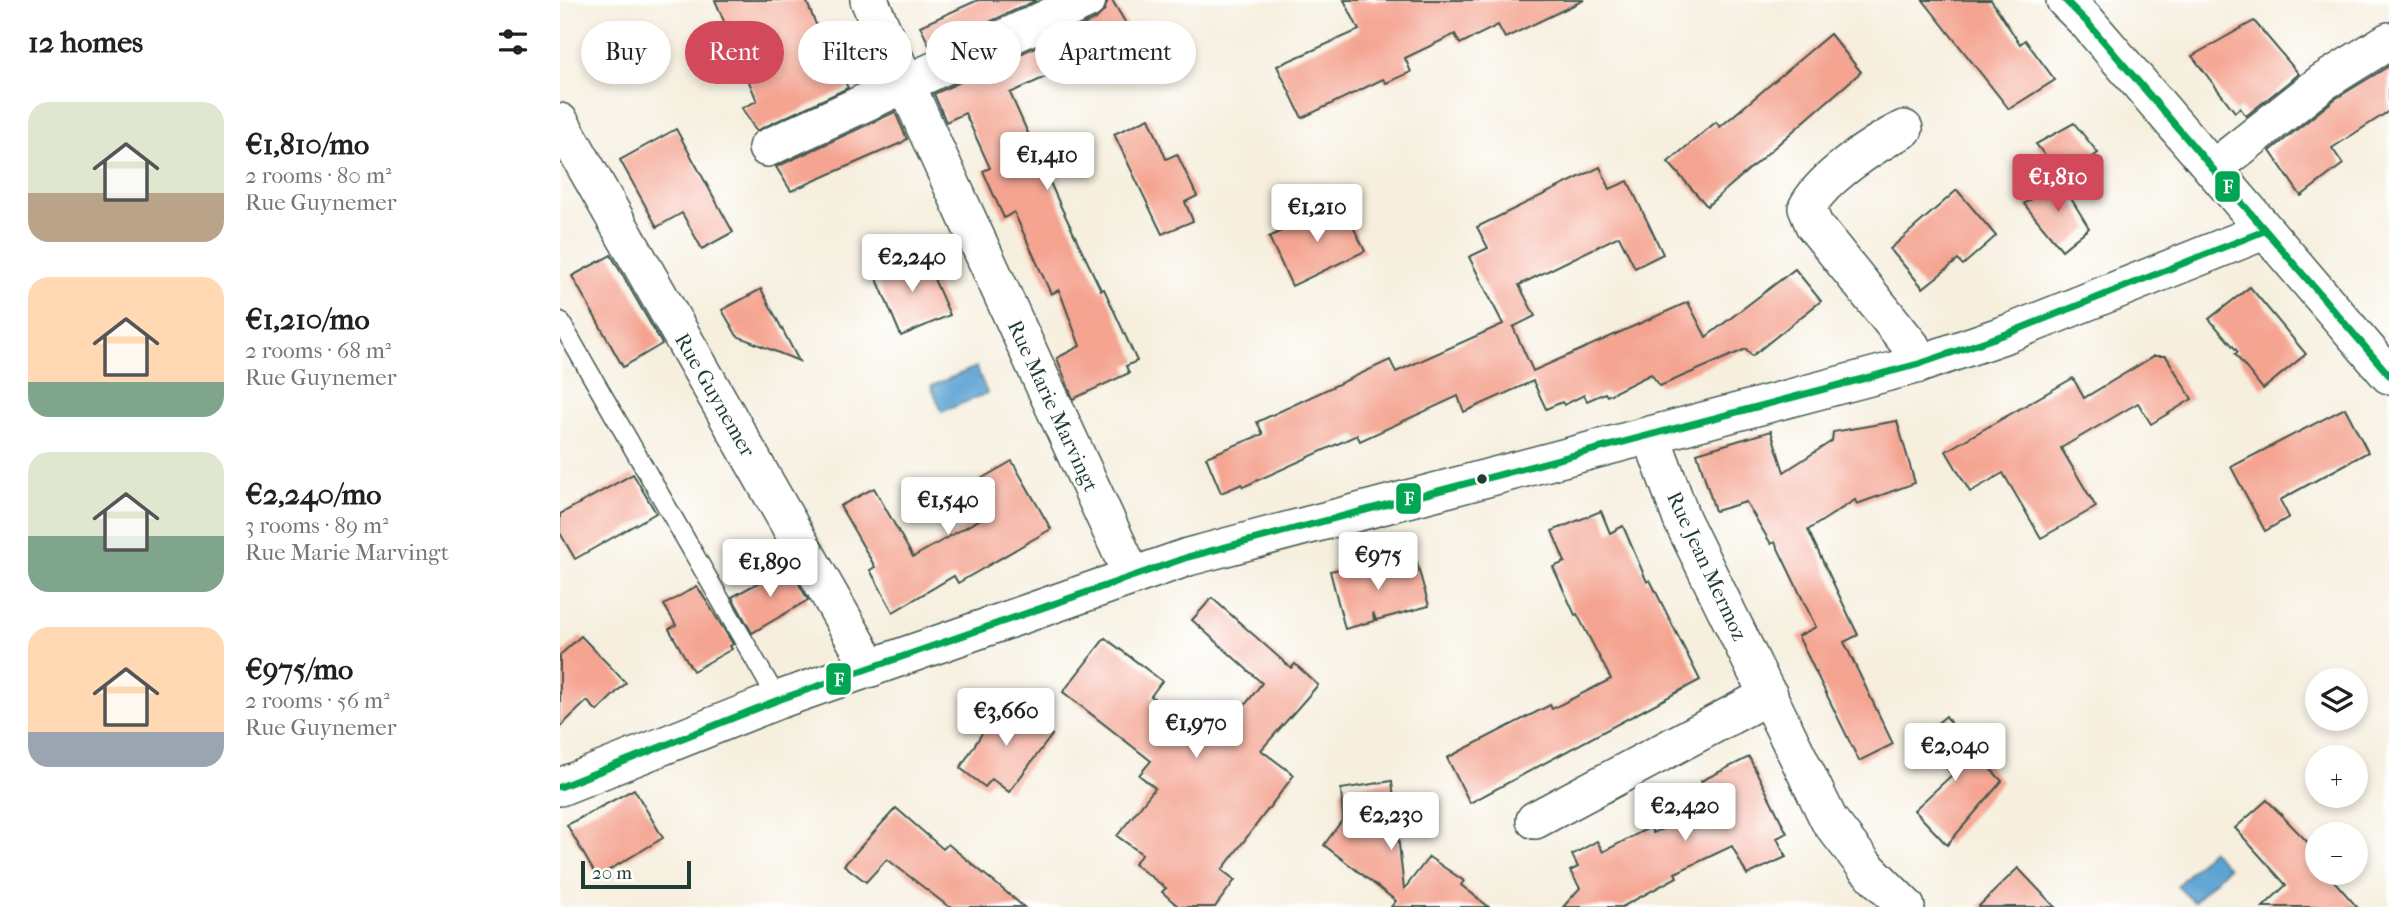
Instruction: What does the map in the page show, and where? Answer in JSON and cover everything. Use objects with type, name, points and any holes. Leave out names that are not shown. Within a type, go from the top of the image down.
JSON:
[{"type":"street","name":"Rue Marie Marvingt","points":[[869,0],[878,21]]},
{"type":"street","points":[[912,79],[1087,0]]},
{"type":"street","points":[[2066,0],[2389,374]]},
{"type":"street","points":[[2213,169],[2323,82],[2389,41]]},
{"type":"street","points":[[767,148],[902,84]]},
{"type":"street","name":"Rue Marie Marvingt","points":[[907,84],[931,142],[1132,576]]},
{"type":"street","name":"Rue Guynemer","points":[[560,122],[871,668]]},
{"type":"street","points":[[1904,128],[1876,143],[1814,194],[1807,208],[1814,225],[1911,346],[1919,364]]},
{"type":"street","points":[[560,786],[778,700],[1188,557],[1919,364],[2008,333],[2264,231]]},
{"type":"street","name":"Rue Jean Mermoz","points":[[1651,435],[1682,520],[1829,820],[1865,866],[1906,907]]},
{"type":"street","points":[[1535,820],[1769,695]]},
{"type":"lane","points":[[560,321],[778,700]]},
{"type":"water","points":[[976,367],[987,393],[942,412],[931,386]]},
{"type":"water","points":[[2211,850],[2228,867],[2194,902],[2177,886]]},
{"type":"building","points":[[715,0],[806,0],[815,21],[798,21],[798,84],[846,84],[848,88],[756,131],[742,108],[757,101],[750,84],[784,84],[784,21],[724,21]]},
{"type":"building","points":[[978,0],[1037,0],[992,21],[931,21]]},
{"type":"building","points":[[1108,0],[1112,0],[1124,21],[1092,21],[1104,11]]},
{"type":"building","points":[[1344,0],[1584,0],[1505,38],[1498,25],[1460,44],[1455,34],[1405,58],[1411,72],[1386,83],[1383,79],[1302,118],[1277,66],[1359,30]]},
{"type":"building","points":[[1923,0],[1991,0],[2020,44],[2025,40],[2055,80],[2009,109]]},
{"type":"building","points":[[2254,21],[2299,74],[2246,116],[2240,108],[2235,112],[2192,56]]},
{"type":"building","points":[[926,23],[926,39],[920,26]]},
{"type":"building","points":[[1830,34],[1861,72],[1707,206],[1668,162],[1716,122],[1720,127]]},
{"type":"building","points":[[1035,47],[1035,82],[1010,93],[1061,207],[1101,290],[1104,289],[1137,361],[1126,366],[1129,373],[1073,399],[1057,358],[1080,346],[1059,290],[1051,294],[1014,212],[1004,218],[983,171],[990,168],[965,113],[946,122],[934,94],[956,84],[1021,84],[1021,54]]},
{"type":"building","points":[[2389,66],[2389,111],[2332,148],[2343,164],[2301,196],[2270,151],[2335,99]]},
{"type":"building","points":[[895,112],[907,139],[901,143],[791,191],[776,167]]},
{"type":"building","points":[[1149,118],[1166,159],[1177,154],[1197,196],[1185,202],[1193,221],[1162,234],[1114,134]]},
{"type":"building","points":[[2074,123],[2098,153],[2063,179],[2036,144]]},
{"type":"building","points":[[676,129],[733,232],[702,249],[682,213],[657,227],[620,160]]},
{"type":"building","points":[[1600,167],[1610,189],[1628,181],[1663,254],[1635,268],[1619,236],[1519,285],[1535,316],[1513,327],[1533,371],[1688,302],[1706,337],[1795,269],[1821,301],[1752,356],[1746,349],[1660,386],[1651,374],[1607,396],[1605,393],[1587,401],[1584,395],[1564,405],[1562,402],[1546,409],[1533,381],[1464,412],[1458,396],[1360,441],[1357,435],[1243,487],[1242,484],[1221,493],[1206,457],[1263,434],[1257,422],[1390,360],[1396,372],[1503,324],[1469,257],[1488,248],[1477,227]]},
{"type":"building","points":[[2058,177],[2089,228],[2062,250],[2024,204]]},
{"type":"building","points":[[1957,190],[1996,236],[1963,265],[1958,260],[1923,288],[1890,249]]},
{"type":"building","points":[[1341,202],[1365,251],[1292,286],[1269,237]]},
{"type":"building","points":[[922,252],[950,315],[901,336],[874,272]]},
{"type":"building","points":[[611,255],[662,344],[623,367],[572,276]]},
{"type":"building","points":[[2250,287],[2306,354],[2263,389],[2235,354],[2238,352],[2209,319]]},
{"type":"building","points":[[761,289],[799,361],[737,336],[722,310]]},
{"type":"building","points":[[2154,356],[2166,356],[2192,399],[2151,424],[2138,403],[2061,448],[2096,507],[2041,538],[2003,473],[1970,492],[1946,451],[2073,378],[2084,398]]},
{"type":"building","points":[[2345,408],[2368,452],[2280,500],[2289,517],[2265,531],[2231,467]]},
{"type":"building","points":[[1897,421],[1915,483],[1857,504],[1855,500],[1808,530],[1858,635],[1844,642],[1893,744],[1859,761],[1798,636],[1816,627],[1775,542],[1771,544],[1746,502],[1715,511],[1697,453],[1771,431],[1784,472],[1832,441],[1833,432]]},
{"type":"building","points":[[1012,461],[1051,529],[958,583],[954,576],[893,612],[870,570],[875,567],[840,506],[874,488],[913,557],[982,518],[965,488]]},
{"type":"building","points":[[633,474],[656,513],[575,559],[560,533],[560,514]]},
{"type":"building","points":[[1601,511],[1610,533],[1623,526],[1647,582],[1650,580],[1700,680],[1470,803],[1447,758],[1550,705],[1552,709],[1611,679],[1577,614],[1575,615],[1553,567],[1565,562],[1552,531]]},
{"type":"building","points":[[1416,560],[1429,606],[1376,620],[1373,612],[1374,621],[1345,629],[1330,571],[1367,563],[1368,571]]},
{"type":"building","points":[[789,566],[808,600],[752,633],[732,597]]},
{"type":"building","points":[[697,586],[733,644],[730,646],[732,649],[693,671],[669,629],[676,625],[664,605]]},
{"type":"building","points":[[1212,598],[1291,668],[1295,664],[1318,685],[1261,750],[1294,775],[1222,870],[1235,880],[1215,907],[1179,907],[1162,892],[1166,888],[1134,864],[1142,854],[1117,836],[1155,788],[1139,775],[1151,761],[1063,692],[1105,638],[1162,681],[1151,696],[1214,745],[1262,683],[1192,620]]},
{"type":"building","points":[[581,636],[626,683],[597,711],[587,701],[560,727],[560,655]]},
{"type":"building","points":[[1004,699],[1052,735],[1009,792],[992,779],[985,787],[960,768]]},
{"type":"building","points":[[1946,716],[1957,734],[2002,781],[1947,845],[1914,810],[1952,775],[1921,737]]},
{"type":"building","points":[[1749,757],[1787,833],[1777,838],[1786,857],[1747,875],[1732,846],[1675,873],[1677,877],[1622,907],[1563,907],[1580,888],[1570,871],[1578,867],[1572,855],[1597,841],[1603,852],[1650,827],[1653,833],[1713,807],[1701,781]]},
{"type":"building","points":[[1392,781],[1404,889],[1429,857],[1464,881],[1461,885],[1489,907],[1391,907],[1396,901],[1324,845],[1343,819],[1341,789]]},
{"type":"building","points":[[634,789],[663,838],[597,877],[567,825]]},
{"type":"building","points":[[2267,800],[2305,840],[2305,885],[2338,885],[2357,907],[2263,907],[2286,885],[2235,828]]},
{"type":"building","points":[[896,808],[943,849],[948,844],[1024,907],[949,907],[887,859],[866,882],[844,865]]},
{"type":"building","points":[[2018,868],[2055,907],[1978,907]]},
{"type":"transit line","name":"F","points":[[2065,0],[2088,23],[2389,375]]},
{"type":"transit line","name":"F","points":[[560,787],[778,700],[1188,557],[1919,364],[2009,333],[2264,231]]}]
